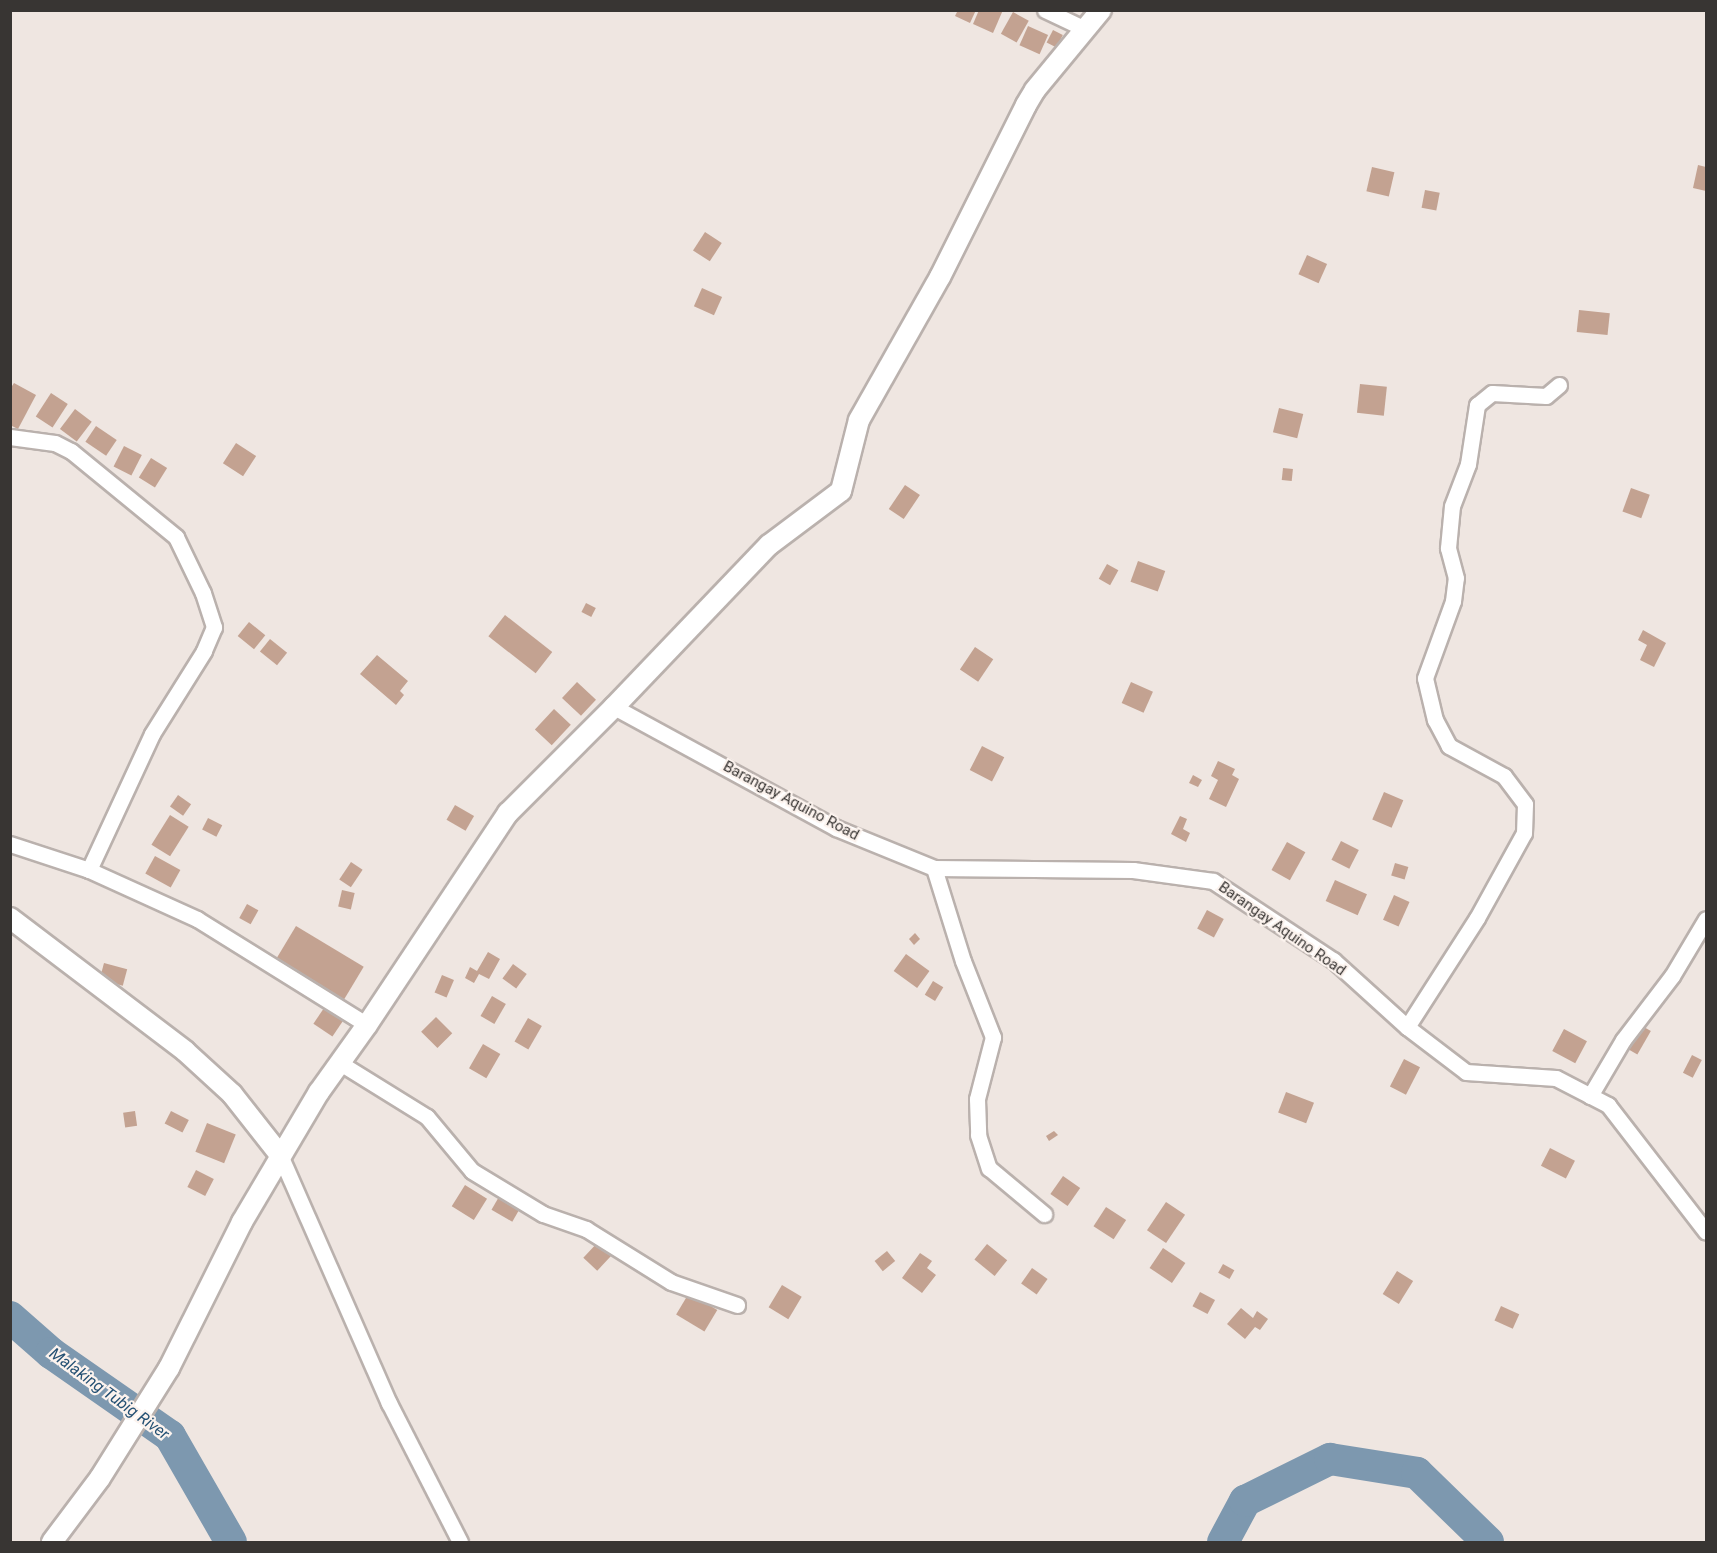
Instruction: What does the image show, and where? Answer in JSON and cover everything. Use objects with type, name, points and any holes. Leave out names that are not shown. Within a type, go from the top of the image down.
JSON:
[{"type":"street","points":[[1045,10],[1085,29]]},
{"type":"street","points":[[52,1542],[100,1478],[169,1368],[242,1222],[280,1155],[508,813],[614,707],[769,545],[841,491],[859,420],[945,266],[1035,90],[1101,10]]},
{"type":"street","points":[[1407,1027],[1477,918],[1524,833],[1525,804],[1504,776],[1449,746],[1435,720],[1425,678],[1453,601],[1456,578],[1448,548],[1452,506],[1468,464],[1478,405],[1492,393],[1546,396],[1559,386]]},
{"type":"street","points":[[10,437],[55,442],[71,451],[176,537],[203,593],[214,627],[204,651],[152,734],[89,870]]},
{"type":"street","name":"Barangay Aquino Road","points":[[614,707],[836,828],[934,868],[1132,870],[1213,881],[1333,960],[1407,1027],[1466,1072],[1556,1078],[1608,1105],[1707,1232]]},
{"type":"street","points":[[10,844],[89,870],[197,919],[368,1025]]},
{"type":"street","points":[[934,868],[963,961],[993,1037],[977,1099],[978,1135],[989,1168],[1044,1214]]},
{"type":"street","points":[[10,918],[185,1051],[232,1094],[280,1155],[389,1403],[460,1542]]},
{"type":"street","points":[[1590,1096],[1623,1040],[1672,976],[1707,919]]},
{"type":"street","points":[[340,1063],[427,1117],[472,1171],[543,1214],[586,1229],[671,1282],[737,1305]]},
{"type":"building","points":[[958,10],[976,10],[970,23],[955,16]]},
{"type":"building","points":[[979,10],[1003,10],[993,33],[973,24]]},
{"type":"building","points":[[1013,12],[1029,21],[1017,43],[1001,34]]},
{"type":"building","points":[[1028,26],[1048,35],[1040,54],[1019,45]]},
{"type":"building","points":[[1053,30],[1063,35],[1056,47],[1047,42]]},
{"type":"building","points":[[1698,165],[1706,167],[1706,191],[1693,188]]},
{"type":"building","points":[[1372,167],[1394,172],[1389,197],[1366,191]]},
{"type":"building","points":[[1425,190],[1440,193],[1436,211],[1422,208]]},
{"type":"building","points":[[705,232],[722,243],[710,261],[693,250]]},
{"type":"building","points":[[1307,255],[1327,264],[1319,283],[1298,274]]},
{"type":"building","points":[[702,288],[722,297],[714,315],[694,306]]},
{"type":"building","points":[[1579,310],[1610,313],[1608,335],[1577,332]]},
{"type":"building","points":[[14,383],[36,395],[18,429],[10,425],[10,389]]},
{"type":"building","points":[[1360,384],[1387,387],[1384,416],[1357,413]]},
{"type":"building","points":[[51,393],[68,404],[53,427],[36,416]]},
{"type":"building","points":[[1279,408],[1303,414],[1297,438],[1273,432]]},
{"type":"building","points":[[75,409],[92,422],[77,442],[60,429]]},
{"type":"building","points":[[96,426],[117,440],[106,456],[85,442]]},
{"type":"building","points":[[236,443],[256,456],[243,476],[223,463]]},
{"type":"building","points":[[124,446],[142,455],[131,476],[114,466]]},
{"type":"building","points":[[151,458],[167,468],[155,488],[139,478]]},
{"type":"building","points":[[1283,468],[1293,469],[1292,481],[1282,480]]},
{"type":"building","points":[[905,485],[920,495],[904,519],[889,509]]},
{"type":"building","points":[[1631,488],[1650,495],[1641,518],[1622,511]]},
{"type":"building","points":[[1138,561],[1165,571],[1158,592],[1130,582]]},
{"type":"building","points":[[1107,564],[1118,570],[1110,585],[1099,579]]},
{"type":"building","points":[[586,603],[596,608],[591,617],[581,612]]},
{"type":"building","points":[[505,615],[552,652],[536,673],[488,636]]},
{"type":"building","points":[[249,622],[265,635],[254,649],[238,636]]},
{"type":"building","points":[[1643,630],[1666,643],[1654,667],[1640,660],[1647,645],[1638,640]]},
{"type":"building","points":[[270,639],[287,653],[277,665],[260,651]]},
{"type":"building","points":[[975,647],[993,659],[978,682],[960,669]]},
{"type":"building","points":[[377,655],[408,681],[400,691],[404,695],[396,705],[360,674]]},
{"type":"building","points":[[577,682],[596,700],[581,716],[562,698]]},
{"type":"building","points":[[1131,682],[1153,692],[1144,713],[1122,703]]},
{"type":"building","points":[[554,709],[571,725],[552,745],[535,729]]},
{"type":"building","points":[[982,746],[1004,757],[992,781],[970,770]]},
{"type":"building","points":[[1218,761],[1235,769],[1232,775],[1239,779],[1226,807],[1209,799],[1218,780],[1211,776]]},
{"type":"building","points":[[1193,775],[1202,780],[1198,787],[1189,783]]},
{"type":"building","points":[[1384,792],[1403,800],[1392,828],[1372,820]]},
{"type":"building","points":[[178,795],[191,804],[183,816],[170,806]]},
{"type":"building","points":[[455,805],[474,816],[466,831],[446,820]]},
{"type":"building","points":[[170,815],[189,827],[170,856],[151,845]]},
{"type":"building","points":[[1180,816],[1187,819],[1183,829],[1190,833],[1186,842],[1171,834]]},
{"type":"building","points":[[208,818],[222,825],[216,837],[202,830]]},
{"type":"building","points":[[1341,841],[1359,850],[1349,869],[1331,860]]},
{"type":"building","points":[[1287,842],[1305,852],[1290,880],[1271,870]]},
{"type":"building","points":[[155,856],[180,870],[171,888],[145,873]]},
{"type":"building","points":[[351,862],[363,870],[351,887],[339,879]]},
{"type":"building","points":[[1395,863],[1408,867],[1405,880],[1391,875]]},
{"type":"building","points":[[1335,880],[1367,894],[1358,915],[1326,901]]},
{"type":"building","points":[[342,890],[355,893],[351,909],[338,907]]},
{"type":"building","points":[[1394,895],[1410,902],[1399,927],[1383,920]]},
{"type":"building","points":[[247,904],[258,910],[251,924],[239,918]]},
{"type":"building","points":[[1207,910],[1224,919],[1214,937],[1197,929]]},
{"type":"building","points":[[296,926],[364,967],[342,1003],[274,962]]},
{"type":"building","points":[[915,933],[920,939],[914,945],[909,939]]},
{"type":"building","points":[[488,952],[500,959],[489,979],[479,974],[474,983],[465,978],[470,967],[477,971]]},
{"type":"building","points":[[906,954],[929,971],[917,988],[894,971]]},
{"type":"building","points":[[104,963],[127,969],[123,986],[100,979]]},
{"type":"building","points":[[513,964],[527,974],[516,989],[502,979]]},
{"type":"building","points":[[442,975],[454,980],[447,998],[435,992]]},
{"type":"building","points":[[933,981],[943,987],[935,1001],[925,995]]},
{"type":"building","points":[[492,996],[506,1004],[494,1024],[481,1016]]},
{"type":"building","points":[[324,1008],[343,1021],[332,1037],[313,1024]]},
{"type":"building","points":[[436,1017],[452,1033],[437,1048],[421,1032]]},
{"type":"building","points":[[528,1018],[542,1026],[528,1049],[515,1041]]},
{"type":"building","points":[[1637,1023],[1651,1031],[1637,1054],[1624,1046]]},
{"type":"building","points":[[1564,1029],[1587,1041],[1575,1063],[1552,1051]]},
{"type":"building","points":[[483,1044],[500,1054],[486,1078],[469,1068]]},
{"type":"building","points":[[1692,1055],[1702,1060],[1693,1078],[1683,1073]]},
{"type":"building","points":[[1404,1059],[1420,1067],[1406,1095],[1390,1087]]},
{"type":"building","points":[[1286,1092],[1314,1103],[1306,1123],[1278,1113]]},
{"type":"building","points":[[135,1111],[137,1126],[125,1128],[123,1113]]},
{"type":"building","points":[[171,1111],[189,1120],[182,1133],[165,1123]]},
{"type":"building","points":[[207,1123],[236,1135],[224,1163],[195,1152]]},
{"type":"building","points":[[1054,1131],[1058,1135],[1049,1141],[1046,1136]]},
{"type":"building","points":[[1550,1148],[1575,1161],[1566,1179],[1541,1166]]},
{"type":"building","points":[[196,1170],[214,1179],[205,1196],[187,1187]]},
{"type":"building","points":[[1063,1176],[1080,1188],[1068,1206],[1050,1194]]},
{"type":"building","points":[[465,1185],[487,1199],[474,1220],[452,1206]]},
{"type":"building","points":[[500,1195],[521,1207],[512,1222],[492,1210]]},
{"type":"building","points":[[1166,1202],[1185,1215],[1166,1243],[1147,1230]]},
{"type":"building","points":[[1106,1207],[1126,1220],[1114,1239],[1093,1226]]},
{"type":"building","points":[[599,1241],[613,1254],[597,1271],[583,1258]]},
{"type":"building","points":[[987,1244],[1007,1260],[995,1276],[974,1260]]},
{"type":"building","points":[[1163,1248],[1185,1263],[1172,1283],[1150,1268]]},
{"type":"building","points":[[887,1251],[895,1261],[883,1271],[875,1261]]},
{"type":"building","points":[[920,1253],[932,1261],[927,1268],[936,1275],[922,1293],[902,1278]]},
{"type":"building","points":[[1223,1264],[1234,1270],[1230,1279],[1218,1273]]},
{"type":"building","points":[[1032,1268],[1048,1279],[1037,1294],[1021,1284]]},
{"type":"building","points":[[1397,1271],[1413,1281],[1399,1304],[1383,1294]]},
{"type":"building","points":[[782,1285],[802,1297],[788,1319],[769,1307]]},
{"type":"building","points":[[1200,1292],[1215,1300],[1207,1314],[1192,1306]]},
{"type":"building","points":[[689,1293],[717,1310],[704,1331],[676,1314]]},
{"type":"building","points":[[1501,1306],[1519,1314],[1513,1329],[1494,1321]]},
{"type":"building","points":[[1241,1308],[1253,1318],[1257,1311],[1268,1319],[1260,1330],[1255,1327],[1245,1339],[1227,1324]]},
{"type":"waterway","name":"Malaking Tubig River","points":[[10,1317],[51,1353],[170,1436],[231,1542]]},
{"type":"waterway","points":[[1223,1542],[1245,1501],[1330,1459],[1417,1473],[1488,1542]]}]
